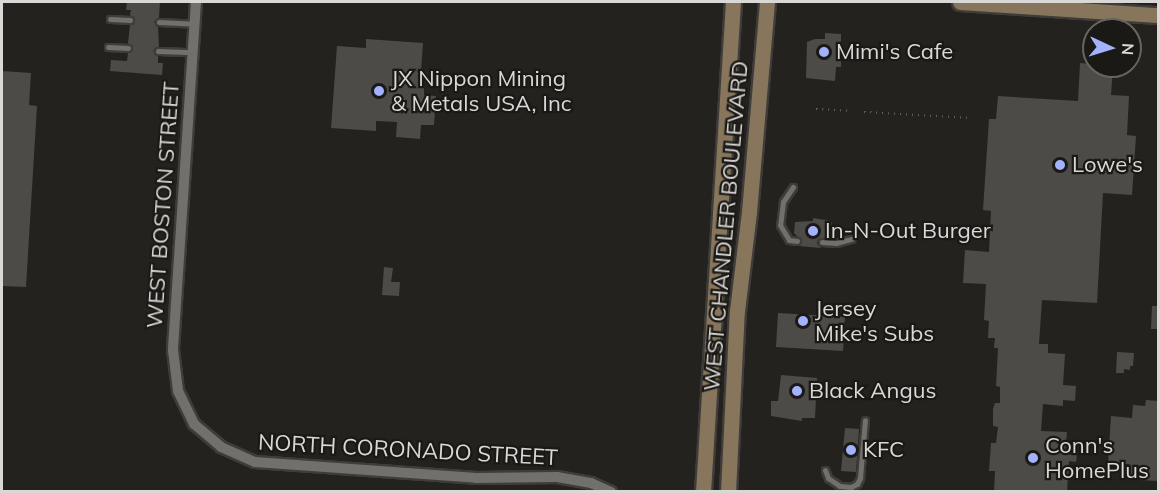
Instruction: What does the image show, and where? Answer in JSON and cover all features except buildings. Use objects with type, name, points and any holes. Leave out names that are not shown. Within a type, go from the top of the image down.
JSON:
[{"type":"main road","name":"WEST CHANDLER BOULEVARD","points":[[703,492],[733,2]]},
{"type":"main road","name":"WEST CHANDLER BOULEVARD","points":[[728,492],[737,311],[769,12],[767,2]]},
{"type":"main road","points":[[960,2],[1158,15]]},
{"type":"street","name":"WEST BOSTON STREET","points":[[185,409],[175,380],[173,350],[196,2]]},
{"type":"street","name":"NORTH CORONADO STREET","points":[[185,409],[194,424],[214,442],[233,454],[255,462],[476,478],[557,477],[591,483],[611,492]]},
{"type":"lane","points":[[110,19],[130,20]]},
{"type":"lane","points":[[159,22],[194,24]]},
{"type":"lane","points":[[108,47],[128,48]]},
{"type":"lane","points":[[159,51],[192,52]]},
{"type":"lane","points":[[793,187],[783,202],[780,225],[789,240],[797,241]]},
{"type":"lane","points":[[822,242],[836,243],[851,239]]},
{"type":"lane","points":[[825,470],[828,478],[840,486],[851,487],[857,484],[860,477],[865,420]]},
{"type":"path","points":[[816,109],[852,111]]},
{"type":"path","points":[[864,112],[971,118]]},
{"type":"place","name":"Mimi's Cafe","points":[[824,52]]},
{"type":"place","name":"JX Nippon Mining & Metals USA, Inc","points":[[379,91]]},
{"type":"place","name":"Lowe's","points":[[1060,165]]},
{"type":"place","name":"In-N-Out Burger","points":[[813,231]]},
{"type":"place","name":"Jersey Mike's Subs","points":[[803,321]]},
{"type":"place","name":"Black Angus","points":[[797,391]]},
{"type":"place","name":"KFC","points":[[851,450]]},
{"type":"place","name":"Conn's HomePlus","points":[[1033,458]]}]
